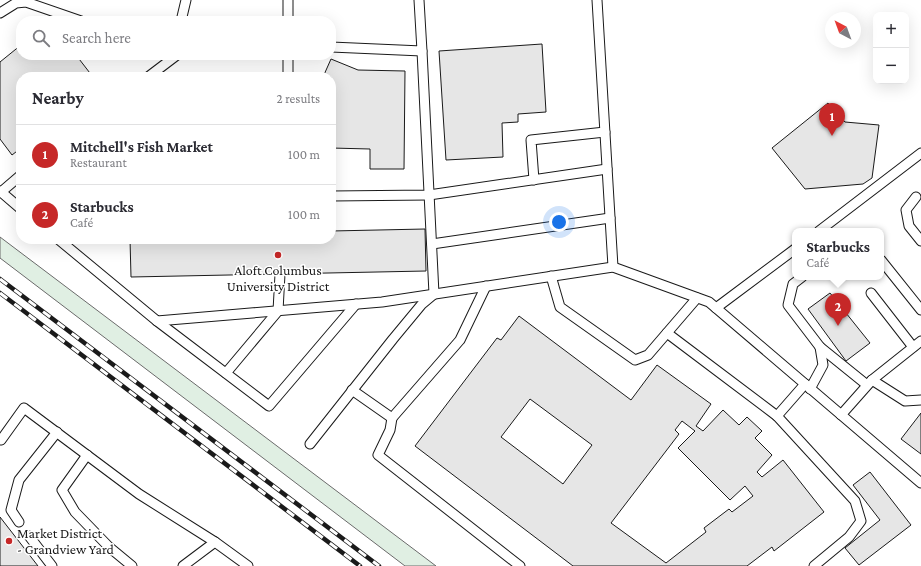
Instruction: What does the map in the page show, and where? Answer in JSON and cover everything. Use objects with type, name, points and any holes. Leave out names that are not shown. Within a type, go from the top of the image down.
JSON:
[{"type":"lane","points":[[182,16],[186,0]]},
{"type":"lane","points":[[288,0],[288,16]]},
{"type":"lane","points":[[310,444],[417,310],[434,294],[419,0]]},
{"type":"lane","points":[[596,0],[613,266]]},
{"type":"lane","points":[[0,13],[16,3],[27,1],[67,16]]},
{"type":"lane","points":[[336,47],[422,51]]},
{"type":"lane","points":[[155,72],[170,60]]},
{"type":"lane","points":[[288,60],[288,72]]},
{"type":"lane","points":[[534,180],[531,140],[605,132]]},
{"type":"lane","points":[[823,228],[921,154]]},
{"type":"lane","points":[[336,196],[429,195],[607,170]]},
{"type":"lane","points":[[16,179],[0,191],[16,205]]},
{"type":"lane","points":[[916,197],[906,210],[909,226],[921,242]]},
{"type":"lane","points":[[432,244],[610,218]]},
{"type":"lane","points":[[64,244],[157,321],[269,406],[356,304]]},
{"type":"lane","points":[[716,308],[792,251]]},
{"type":"lane","points":[[884,264],[921,310]]},
{"type":"lane","points":[[157,321],[382,302],[613,266],[708,302],[921,484]]},
{"type":"lane","points":[[226,373],[278,311],[280,274]]},
{"type":"lane","points":[[551,276],[560,307],[635,360],[648,355],[697,298]]},
{"type":"lane","points":[[798,280],[793,284],[788,306],[820,347],[869,382],[905,401],[921,400]]},
{"type":"lane","points":[[486,286],[460,340],[392,418],[390,430],[378,455],[520,566]]},
{"type":"lane","points":[[870,293],[913,347]]},
{"type":"lane","points":[[667,333],[776,416],[855,501],[861,521],[849,537],[814,566]]},
{"type":"lane","points":[[841,415],[869,382],[921,341]]},
{"type":"lane","points":[[776,416],[807,386],[823,365],[820,347]]},
{"type":"lane","points":[[352,390],[392,418]]},
{"type":"lane","points":[[1,440],[24,408],[138,494],[215,542],[248,566]]},
{"type":"lane","points":[[19,522],[11,510],[19,480],[57,432]]},
{"type":"lane","points":[[87,455],[62,490],[74,512],[109,547],[132,566]]},
{"type":"lane","points":[[29,536],[52,566]]},
{"type":"lane","points":[[183,566],[215,542]]},
{"type":"green space","points":[[0,237],[436,566],[405,566],[0,258]]},
{"type":"building","points":[[542,44],[546,112],[518,114],[518,122],[502,123],[503,157],[446,160],[439,51]]},
{"type":"building","points":[[16,49],[16,60],[80,60],[89,72],[16,72],[16,152],[12,155],[0,139],[0,62]]},
{"type":"building","points":[[331,60],[358,70],[405,71],[404,169],[370,169],[370,149],[336,148],[336,72],[325,72]]},
{"type":"building","points":[[828,103],[845,122],[879,125],[872,178],[863,184],[805,189],[772,148]]},
{"type":"building","name":"Aloft Columbus University District","points":[[425,229],[426,271],[131,277],[130,244],[336,244],[336,231]]},
{"type":"building","points":[[830,293],[870,343],[846,361],[808,309]]},
{"type":"building","points":[[519,316],[631,400],[657,365],[711,404],[696,426],[703,431],[723,410],[739,425],[747,417],[762,431],[755,438],[772,455],[757,472],[762,477],[783,460],[824,512],[774,551],[772,547],[747,566],[573,566],[415,446],[497,338],[501,340]],"holes":[[[530,399],[592,445],[563,484],[501,437]],[[682,421],[695,431],[678,448],[730,500],[745,486],[753,496],[732,512],[729,509],[704,528],[706,532],[666,563],[611,523],[679,434],[675,430]]]},
{"type":"building","points":[[921,413],[921,454],[901,439]]},
{"type":"building","points":[[870,472],[911,525],[859,565],[845,548],[880,520],[853,485]]},
{"type":"building","name":"Market District - Grandview Yard","points":[[0,517],[38,566],[0,566]]},
{"type":"railway","points":[[0,279],[379,566]]},
{"type":"railway","points":[[0,293],[360,566]]},
{"type":"place","name":"Mitchell's Fish Market","points":[[832,136]]},
{"type":"place","name":"Aloft Columbus University District","points":[[278,255]]},
{"type":"place","name":"Starbucks","points":[[838,326]]},
{"type":"place","name":"Market District - Grandview Yard","points":[[9,541]]}]
